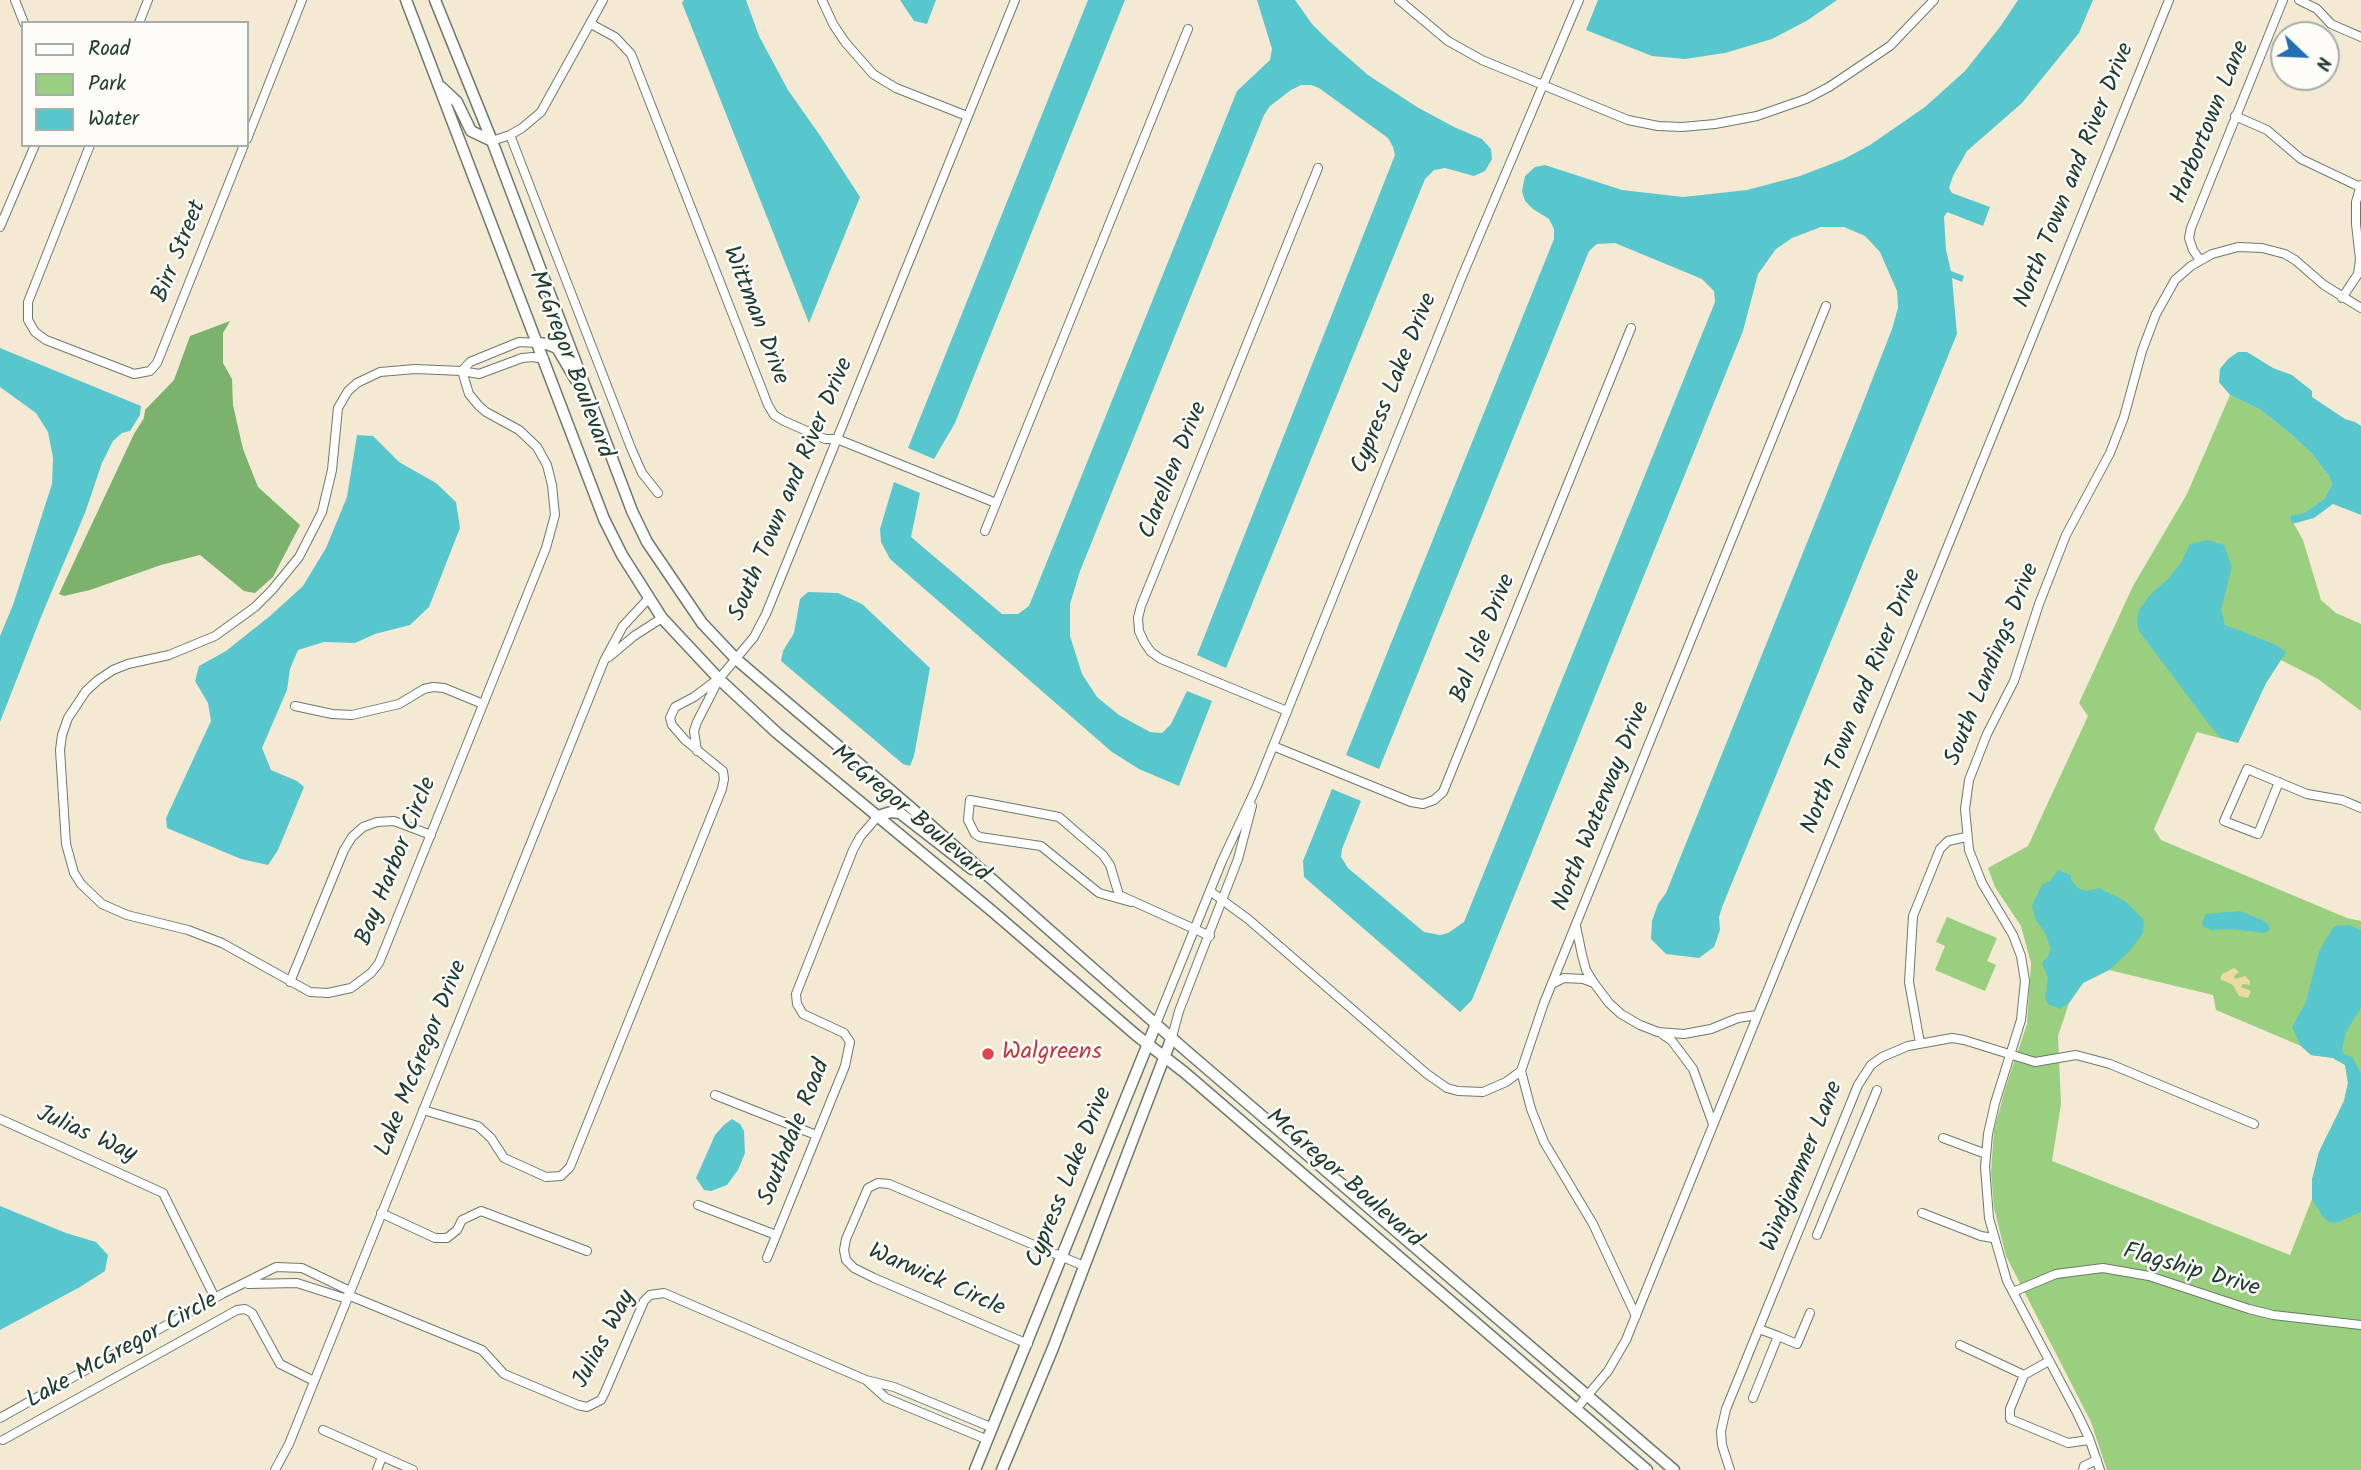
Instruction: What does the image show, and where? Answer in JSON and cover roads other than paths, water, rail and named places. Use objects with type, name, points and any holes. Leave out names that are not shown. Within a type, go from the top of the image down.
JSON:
[{"type":"main road","name":"McGregor Boulevard","points":[[406,0],[604,519],[622,555],[662,618],[719,679],[778,733],[1164,1056],[1647,1470]]},
{"type":"main road","name":"McGregor Boulevard","points":[[436,0],[632,511],[647,542],[702,623],[736,659],[1674,1470]]},
{"type":"main road","points":[[439,85],[457,102],[471,131],[492,141]]},
{"type":"main road","points":[[538,343],[557,348],[594,411]]},
{"type":"main road","points":[[878,816],[900,813],[972,870],[987,875]]},
{"type":"main road","name":"Cypress Lake Drive","points":[[975,1470],[1156,1024]]},
{"type":"main road","name":"Cypress Lake Drive","points":[[1002,1470],[1172,1037]]},
{"type":"street","points":[[15,0],[23,21]]},
{"type":"street","points":[[140,21],[148,0]]},
{"type":"street","points":[[248,136],[302,0]]},
{"type":"street","points":[[492,141],[522,128],[541,112],[603,0]]},
{"type":"street","points":[[822,0],[845,42],[873,74],[896,88],[967,116]]},
{"type":"street","name":"South Town and River Drive","points":[[697,751],[694,731],[719,679],[754,637],[766,614],[1015,0]]},
{"type":"street","points":[[1399,0],[1428,26],[1482,61],[1628,120],[1658,126],[1694,127],[1746,118],[1806,99],[1854,72],[1890,46],[1934,0]]},
{"type":"street","name":"Cypress Lake Drive","points":[[1156,1024],[1273,746],[1432,350],[1579,0]]},
{"type":"street","name":"North Town and River Drive","points":[[1577,1408],[1620,1352],[1636,1316],[2169,0]]},
{"type":"street","name":"Harbortown Lane","points":[[2200,260],[2189,239],[2191,228],[2283,0]]},
{"type":"street","points":[[2299,0],[2317,9],[2331,23],[2361,37]]},
{"type":"street","name":"Wittman Drive","points":[[591,24],[623,44],[636,64],[768,405],[775,415],[825,439],[837,439],[996,503]]},
{"type":"street","points":[[985,531],[1188,29]]},
{"type":"street","points":[[2235,116],[2276,136],[2301,159],[2361,186],[2356,202],[2360,259],[2358,274],[2342,298]]},
{"type":"street","points":[[510,135],[631,448],[642,473],[658,493]]},
{"type":"street","points":[[0,227],[34,147]]},
{"type":"street","name":"Birr Street","points":[[89,147],[28,302],[28,320],[35,332],[46,340],[134,374],[150,371],[157,363],[243,147]]},
{"type":"street","name":"Clarellen Drive","points":[[1287,711],[1161,659],[1151,652],[1144,642],[1139,631],[1138,618],[1318,168]]},
{"type":"street","name":"South Landings Drive","points":[[2100,1470],[2089,1440],[2013,1292],[1993,1238],[1986,1193],[1986,1154],[1995,1103],[2024,1007],[2023,968],[2013,935],[1982,883],[1972,860],[1966,837],[1966,794],[1978,754],[2014,681],[2039,604],[2066,535],[2110,453],[2124,417],[2142,351],[2156,314],[2175,280],[2200,260],[2225,249],[2238,247],[2273,250],[2295,260],[2324,285],[2361,308]]},
{"type":"street","name":"North Waterway Drive","points":[[1521,1071],[1552,984],[1826,306]]},
{"type":"street","name":"Bal Isle Drive","points":[[1273,746],[1411,802],[1423,804],[1434,800],[1443,792],[1631,328]]},
{"type":"street","points":[[462,370],[470,362],[519,342],[538,343]]},
{"type":"street","name":"Bay Harbor Circle","points":[[462,370],[469,394],[479,405],[486,412],[519,430],[537,447],[547,465],[555,502],[552,530],[384,951],[371,973],[351,988],[328,993],[310,992],[240,951],[204,935],[113,910],[102,904],[81,884],[71,866],[66,844],[60,750],[62,735],[76,703],[98,680],[128,664],[169,655],[215,636],[256,607],[288,572],[307,544],[321,512],[332,470],[338,408],[348,391],[357,383],[380,372],[415,369],[462,370],[479,374],[522,359],[544,359]]},
{"type":"street","name":"Lake McGregor Drive","points":[[275,1470],[289,1444],[604,661],[623,626],[649,598]]},
{"type":"street","name":"Lake McGregor Drive","points":[[604,661],[634,636],[662,618]]},
{"type":"street","points":[[423,1110],[478,1126],[509,1161],[550,1178],[566,1172],[574,1159],[722,789],[723,771],[697,751],[672,725],[670,718],[680,704],[719,679]]},
{"type":"street","points":[[295,706],[352,715],[399,704],[424,689],[433,687],[444,688],[483,704]]},
{"type":"street","points":[[2279,782],[2258,834],[2224,821],[2246,769],[2279,782],[2307,794],[2342,800],[2361,808]]},
{"type":"street","name":"Cypress Lake Drive","points":[[1172,1037],[1179,1011],[1238,859],[1256,786]]},
{"type":"street","points":[[1131,902],[1099,893],[1041,846],[975,834],[968,820],[970,800],[1059,817],[1103,855],[1110,865],[1119,895],[1210,936]]},
{"type":"street","name":"Southdale Road","points":[[767,1258],[845,1066],[850,1042],[844,1033],[803,1014],[797,1004],[796,994],[853,850],[878,816]]},
{"type":"street","points":[[289,982],[344,850],[352,837],[363,827],[377,822],[394,821],[431,835]]},
{"type":"street","points":[[1920,1043],[1909,982],[1913,916],[1940,849],[1948,841],[1966,837]]},
{"type":"street","points":[[1210,891],[1447,1088],[1470,1093],[1483,1092],[1506,1082],[1521,1071],[1531,1109],[1544,1142],[1593,1224],[1636,1316]]},
{"type":"street","points":[[1576,926],[1586,970],[1594,983],[1621,1014],[1672,1041],[1693,1069],[1713,1124]]},
{"type":"street","points":[[1552,984],[1564,978],[1583,979],[1594,983]]},
{"type":"street","points":[[1658,1032],[1696,1033],[1738,1018],[1757,1015]]},
{"type":"street","name":"Windjammer Lane","points":[[1730,1470],[1722,1444],[1723,1420],[1863,1074],[1882,1057],[1894,1050],[1941,1039],[1964,1040],[2035,1062],[2066,1055],[2088,1057],[2253,1124]]},
{"type":"street","points":[[1817,1235],[1877,1090]]},
{"type":"street","points":[[715,1095],[816,1135]]},
{"type":"street","name":"Julias Way","points":[[0,1119],[163,1193],[215,1298]]},
{"type":"street","points":[[1943,1138],[1986,1154]]},
{"type":"street","name":"Warwick Circle","points":[[1028,1344],[854,1268],[846,1260],[844,1250],[846,1239],[868,1188],[878,1183],[889,1184],[1084,1266]]},
{"type":"street","points":[[1816,1187],[1833,1194]]},
{"type":"street","points":[[698,1205],[776,1235]]},
{"type":"street","points":[[381,1213],[435,1238],[447,1238],[457,1230],[462,1220],[481,1211],[587,1251]]},
{"type":"street","points":[[1922,1213],[1993,1238]]},
{"type":"street","name":"Julias Way","points":[[0,1418],[215,1298],[276,1268],[292,1266],[313,1272],[348,1295]]},
{"type":"street","name":"Flagship Drive","points":[[2013,1292],[2056,1274],[2103,1268],[2149,1276],[2249,1310],[2361,1325]]},
{"type":"street","name":"Julias Way","points":[[242,1285],[297,1283],[348,1295],[482,1350],[504,1374],[587,1407],[601,1400],[643,1301],[657,1292],[673,1296],[866,1380],[894,1387],[993,1428]]},
{"type":"street","name":"Lake McGregor Circle","points":[[3,1440],[237,1310],[245,1309],[252,1313],[280,1364],[314,1381]]},
{"type":"street","points":[[1759,1329],[1797,1344],[1810,1313]]},
{"type":"street","points":[[1753,1398],[1777,1336]]},
{"type":"street","points":[[1961,1345],[2024,1374]]},
{"type":"street","points":[[2049,1361],[2024,1374],[2010,1409],[2010,1419],[2068,1443],[2089,1440]]},
{"type":"street","name":"Julias Way","points":[[866,1380],[886,1398],[988,1440]]},
{"type":"street","points":[[323,1430],[413,1470]]},
{"type":"street","points":[[377,1470],[382,1457]]},
{"type":"street","points":[[2083,1470],[2084,1466],[2097,1460]]},
{"type":"water","points":[[684,0],[746,0],[759,36],[788,90],[860,197],[809,323],[682,3]]},
{"type":"water","points":[[900,0],[936,0],[927,24],[914,21]]},
{"type":"water","points":[[1088,0],[1125,0],[955,423],[934,459],[908,448]]},
{"type":"water","points":[[1257,0],[1295,0],[1312,24],[1368,75],[1417,107],[1482,139],[1491,149],[1492,159],[1485,171],[1474,176],[1445,168],[1434,170],[1425,179],[1226,668],[1197,655],[1395,155],[1388,138],[1311,85],[1301,85],[1291,90],[1270,106],[1264,115],[1080,571],[1070,604],[1070,636],[1082,674],[1097,697],[1119,715],[1150,732],[1162,733],[1171,724],[1187,691],[1212,701],[1179,786],[1139,769],[1112,752],[890,559],[881,542],[880,529],[894,482],[920,493],[911,537],[1002,614],[1018,614],[1029,606],[1237,91],[1270,60],[1272,49]]},
{"type":"water","points":[[1598,0],[1837,0],[1808,20],[1772,39],[1725,53],[1685,59],[1652,56],[1586,30]]},
{"type":"water","points":[[2018,0],[2093,0],[2079,33],[2022,103],[1967,151],[1953,176],[1949,188],[1952,193],[1990,207],[1983,226],[1947,212],[1944,217],[1946,250],[1951,271],[1964,276],[1962,282],[1952,278],[1957,334],[1722,907],[1719,917],[1720,930],[1714,947],[1699,958],[1666,954],[1651,939],[1652,921],[1658,904],[1666,893],[1860,411],[1898,308],[1897,291],[1880,252],[1865,236],[1844,227],[1821,227],[1792,238],[1776,249],[1758,274],[1743,331],[1472,1000],[1460,1012],[1304,877],[1303,861],[1332,789],[1361,801],[1342,849],[1341,857],[1348,868],[1424,932],[1440,935],[1448,933],[1464,922],[1715,302],[1714,291],[1702,279],[1615,243],[1597,244],[1589,251],[1379,769],[1346,755],[1554,239],[1554,229],[1549,219],[1525,201],[1522,191],[1525,176],[1535,167],[1545,165],[1622,190],[1683,197],[1747,190],[1800,176],[1844,159],[1870,145],[1925,107],[1965,71]]},
{"type":"water","points":[[0,348],[141,406],[140,415],[130,431],[122,433],[113,441],[102,463],[85,513],[0,722],[0,636],[13,605],[52,484],[53,458],[48,432],[36,413],[0,387]]},
{"type":"water","points":[[2238,352],[2247,352],[2273,368],[2292,375],[2312,391],[2312,397],[2345,419],[2361,426],[2361,515],[2333,504],[2314,518],[2292,524],[2290,516],[2304,513],[2324,499],[2332,485],[2329,476],[2311,453],[2291,434],[2259,409],[2230,395],[2219,382],[2220,369]]},
{"type":"water","points":[[357,435],[373,436],[399,462],[436,483],[456,502],[460,528],[429,607],[410,625],[375,634],[355,643],[324,642],[298,650],[290,669],[287,690],[262,748],[271,770],[297,781],[304,787],[278,850],[268,865],[241,859],[167,828],[166,818],[211,721],[208,703],[195,681],[199,666],[226,651],[303,586],[326,548],[347,497]]},
{"type":"water","points":[[2208,540],[2224,545],[2232,567],[2221,610],[2225,625],[2274,644],[2286,652],[2266,683],[2238,743],[2221,738],[2208,723],[2139,631],[2137,624],[2139,610],[2181,563],[2190,544]]},
{"type":"water","points":[[808,592],[838,593],[862,604],[930,668],[910,766],[903,764],[781,661],[783,651],[794,633],[800,599]]},
{"type":"water","points":[[2058,870],[2071,875],[2071,880],[2078,888],[2086,891],[2099,888],[2125,901],[2144,920],[2143,933],[2128,953],[2109,970],[2083,983],[2069,1003],[2060,1009],[2048,1004],[2045,998],[2048,978],[2042,963],[2051,949],[2032,906],[2042,885],[2051,880]]},
{"type":"water","points":[[2240,911],[2262,920],[2268,924],[2270,930],[2264,933],[2231,929],[2211,930],[2202,923],[2206,914]]},
{"type":"water","points":[[2349,925],[2361,930],[2361,1008],[2346,1032],[2342,1049],[2344,1054],[2352,1057],[2361,1073],[2361,1212],[2336,1223],[2323,1217],[2312,1199],[2312,1180],[2319,1152],[2344,1101],[2348,1083],[2345,1065],[2333,1058],[2311,1055],[2301,1046],[2292,1027],[2306,1002],[2319,951],[2334,926]]},
{"type":"water","points":[[732,1119],[740,1124],[744,1131],[745,1153],[738,1170],[727,1185],[711,1191],[704,1190],[696,1178],[715,1135]]},
{"type":"water","points":[[0,1206],[66,1233],[96,1242],[108,1255],[105,1271],[0,1330]]},
{"type":"place","name":"Walgreens","points":[[988,1054]]}]
